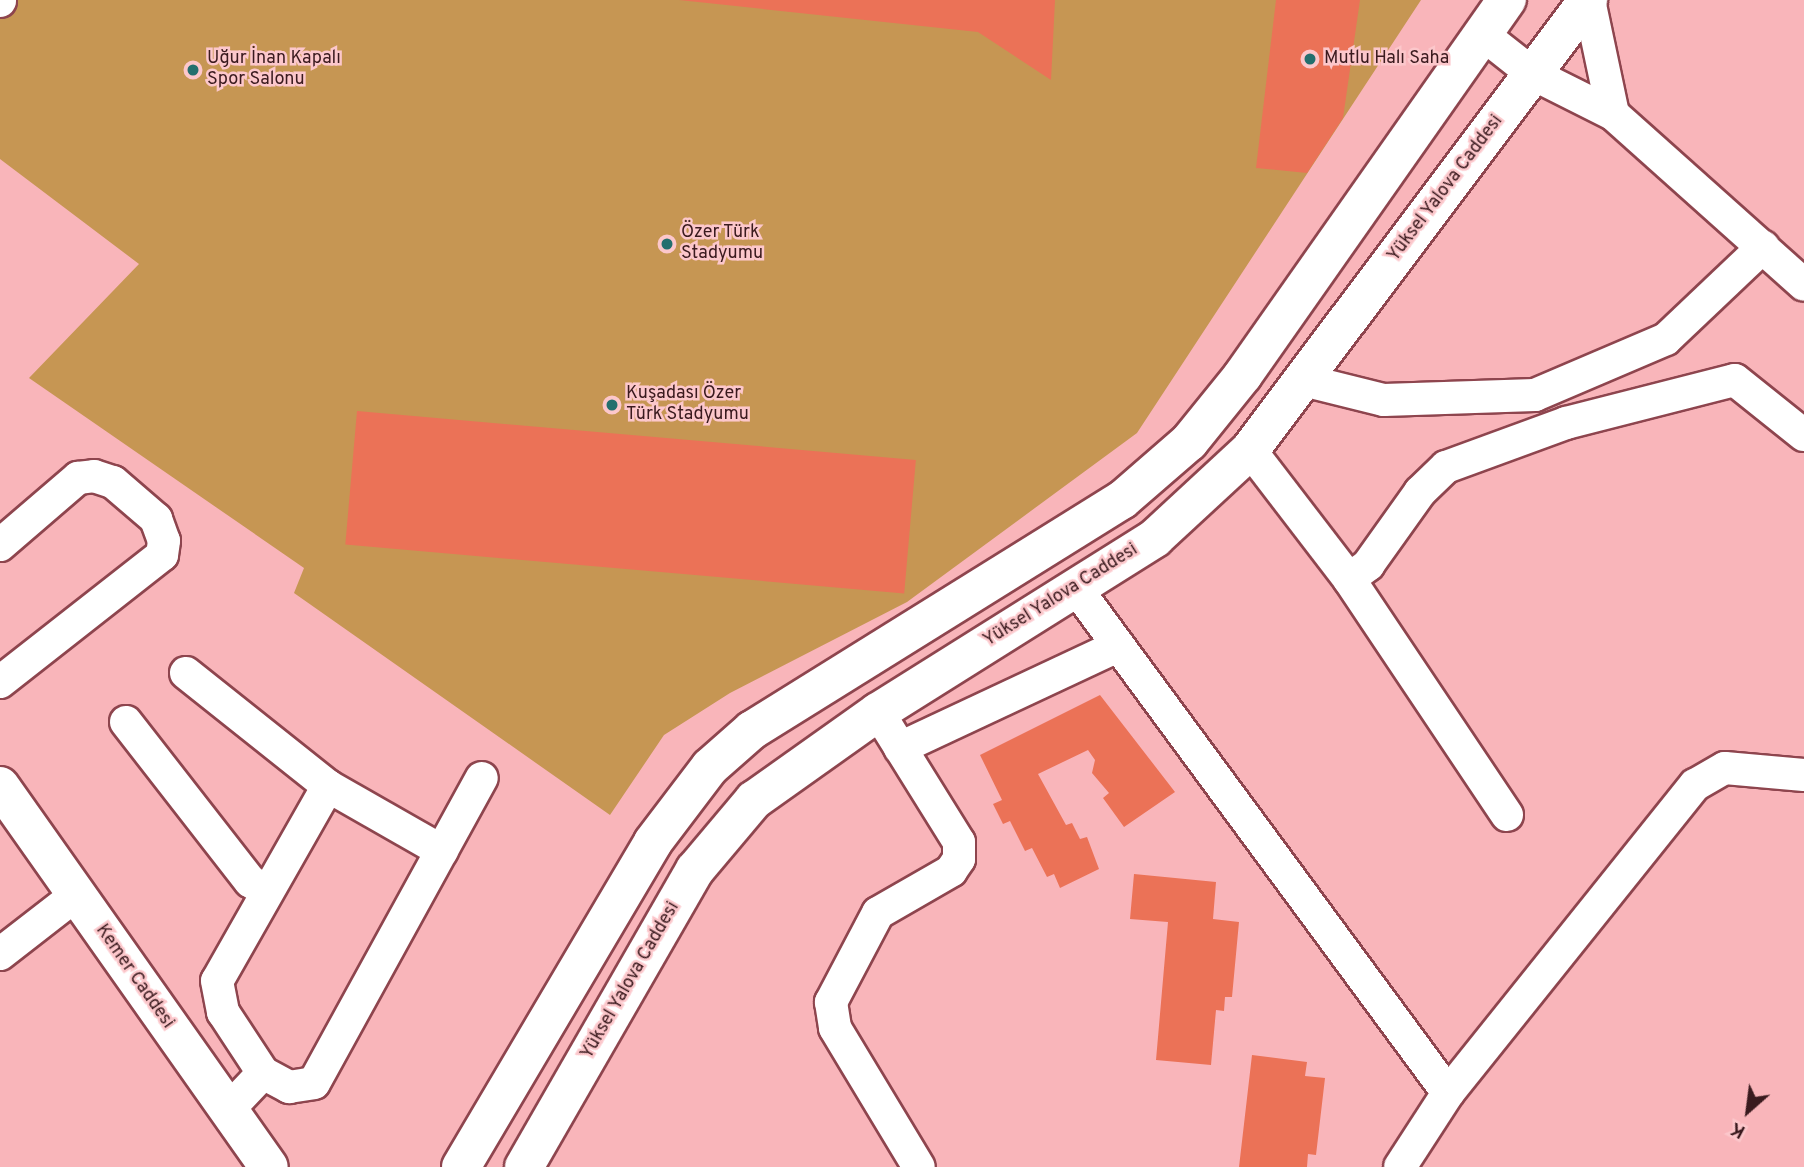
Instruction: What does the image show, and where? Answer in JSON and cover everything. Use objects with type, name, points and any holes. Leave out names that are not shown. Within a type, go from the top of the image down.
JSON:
[{"type":"main road","points":[[461,1167],[653,842],[710,767],[752,730],[1122,500],[1189,442],[1243,375],[1481,33],[1507,0]]},
{"type":"main road","name":"Yüksel Yalova Caddesi","points":[[524,1167],[695,870],[754,800],[878,712],[1156,538],[1250,450],[1589,0]]},
{"type":"main road","name":"Kemer Caddesi","points":[[0,786],[269,1167]]},
{"type":"street","points":[[1589,0],[1613,114]]},
{"type":"street","points":[[1481,33],[1533,74],[1613,114],[1804,285]]},
{"type":"street","points":[[1303,380],[1384,400],[1535,395],[1666,339],[1763,247]]},
{"type":"street","points":[[1349,579],[1368,565],[1420,492],[1446,467],[1566,423],[1735,380],[1804,435]]},
{"type":"street","points":[[1250,450],[1349,579],[1507,815]]},
{"type":"street","points":[[0,545],[78,478],[94,475],[113,482],[156,519],[164,541],[162,555],[0,681]]},
{"type":"street","points":[[1076,588],[1448,1093]]},
{"type":"street","points":[[900,747],[1118,646]]},
{"type":"street","points":[[186,673],[328,786],[442,851]]},
{"type":"street","points":[[878,712],[959,842],[959,859],[951,871],[878,913],[831,1002],[835,1028],[919,1167]]},
{"type":"street","points":[[126,722],[250,881],[265,891]]},
{"type":"street","points":[[1401,1167],[1448,1093],[1695,785],[1725,768],[1804,775]]},
{"type":"street","points":[[328,786],[265,891],[217,981],[223,1012],[263,1073],[289,1087],[314,1083],[482,778]]},
{"type":"street","points":[[0,954],[76,895]]},
{"type":"street","points":[[228,1110],[263,1073]]},
{"type":"shaded area","name":"Kuşadası Özer Türk Stadyumu","points":[[7,0],[1421,0],[1137,433],[907,602],[730,693],[664,735],[610,815],[294,593],[304,568],[29,378],[139,264],[0,159],[0,9]]},
{"type":"building","points":[[679,0],[1055,0],[1051,80],[978,32]]},
{"type":"building","name":"Mutlu Halı Saha","points":[[1276,0],[1360,0],[1343,118],[1307,173],[1256,168]]},
{"type":"building","points":[[357,411],[916,460],[904,593],[345,544]]},
{"type":"building","points":[[1100,695],[1175,792],[1124,827],[1103,798],[1109,793],[1092,773],[1095,760],[1088,750],[1038,774],[1066,825],[1072,823],[1080,839],[1087,837],[1099,869],[1060,888],[1054,874],[1047,877],[1032,848],[1025,851],[1010,821],[1003,824],[993,804],[1002,800],[980,755]]},
{"type":"building","points":[[1134,874],[1216,882],[1213,919],[1239,922],[1232,997],[1225,997],[1224,1011],[1216,1010],[1211,1065],[1156,1060],[1168,922],[1130,919]]},
{"type":"building","points":[[1252,1055],[1307,1062],[1305,1076],[1325,1078],[1316,1155],[1308,1154],[1307,1167],[1239,1167]]},
{"type":"place","name":"Mutlu Halı Saha","points":[[1310,59]]},
{"type":"place","name":"Uğur İnan Kapalı Spor Salonu","points":[[193,70]]},
{"type":"place","name":"Özer Türk Stadyumu","points":[[667,244]]},
{"type":"place","name":"Kuşadası Özer Türk Stadyumu","points":[[612,405]]}]
